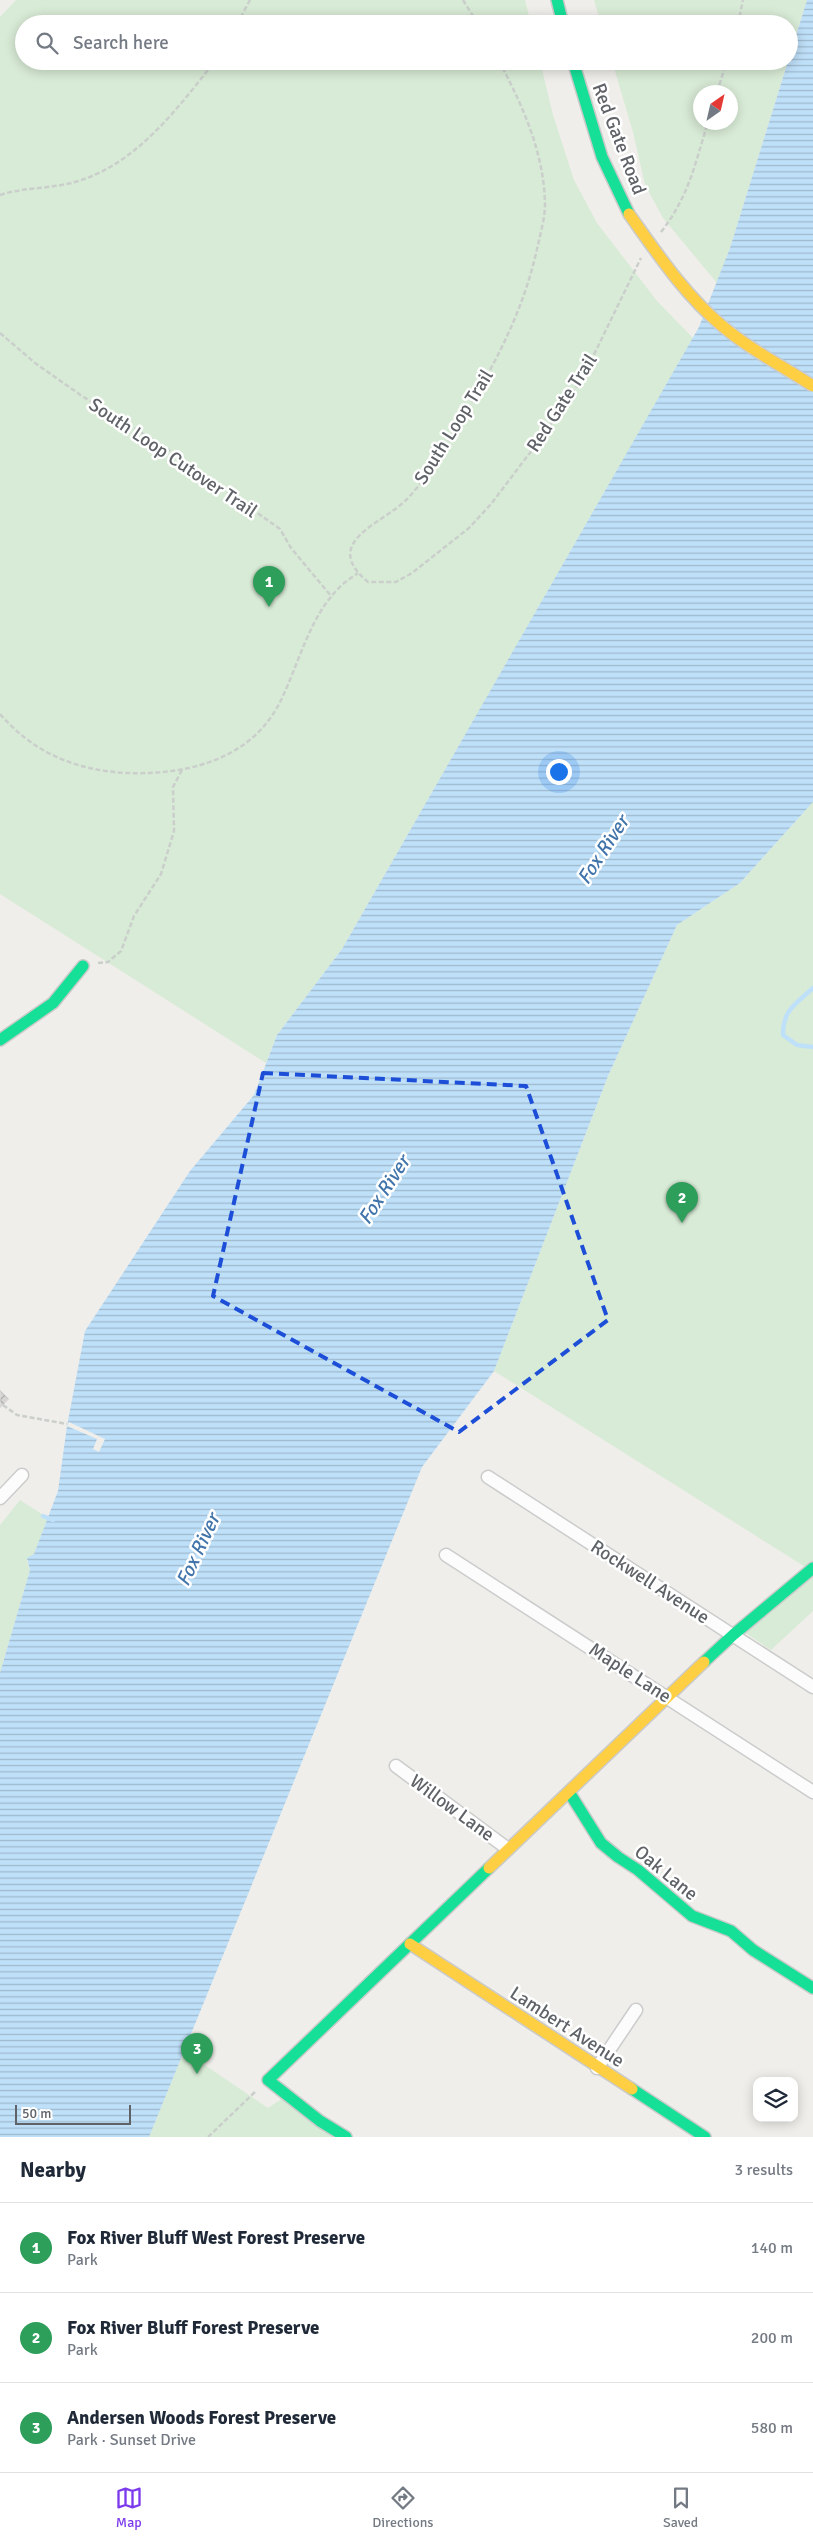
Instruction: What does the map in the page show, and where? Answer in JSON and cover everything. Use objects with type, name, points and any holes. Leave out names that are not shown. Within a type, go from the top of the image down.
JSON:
[{"type":"street","points":[[557,0],[561,15]]},
{"type":"street","name":"Red Gate Road","points":[[576,70],[602,157],[629,214],[669,271],[698,303],[737,338],[813,386]]},
{"type":"street","points":[[0,1040],[53,1003],[83,966]]},
{"type":"street","points":[[0,1498],[22,1475]]},
{"type":"street","name":"Rockwell Avenue","points":[[488,1477],[813,1687]]},
{"type":"street","name":"Maple Lane","points":[[446,1555],[813,1792]]},
{"type":"street","points":[[346,2137],[320,2121],[268,2080],[733,1635],[813,1568]]},
{"type":"street","name":"Willow Lane","points":[[396,1766],[508,1849]]},
{"type":"street","name":"Oak Lane","points":[[569,1792],[601,1843],[618,1857],[638,1870],[692,1916],[731,1931],[754,1950],[813,1988]]},
{"type":"street","name":"Lambert Avenue","points":[[410,1944],[705,2137]]},
{"type":"street","points":[[597,2068],[636,2010]]},
{"type":"path","points":[[242,15],[250,0]]},
{"type":"path","points":[[463,0],[472,15]]},
{"type":"path","points":[[740,15],[743,0]]},
{"type":"path","points":[[0,195],[75,182],[104,172],[141,145],[183,101],[208,70]]},
{"type":"path","name":"South Loop Trail","points":[[358,573],[351,561],[352,548],[363,529],[406,500],[426,477],[493,367],[529,286],[545,205],[540,161],[528,123],[504,70]]},
{"type":"path","points":[[719,85],[724,70]]},
{"type":"path","points":[[656,238],[678,208],[690,185],[706,130]]},
{"type":"path","name":"Red Gate Trail","points":[[358,573],[368,582],[396,582],[432,558],[469,528],[491,504],[545,433],[583,377],[643,255]]},
{"type":"path","name":"South Loop Cutover Trail","points":[[0,333],[35,363],[82,396],[166,448],[280,529],[292,548],[332,597]]},
{"type":"path","points":[[0,714],[31,744],[61,760],[103,772],[153,774],[182,770],[231,754],[261,731],[278,705],[309,637],[332,597],[358,573]]},
{"type":"path","points":[[83,966],[87,960],[91,962],[108,962],[121,951],[134,916],[160,874],[174,831],[173,787],[182,770]]},
{"type":"path","points":[[3,1405],[17,1415],[67,1424]]},
{"type":"path","points":[[208,2137],[268,2080]]},
{"type":"highlighted area","points":[[263,1073],[526,1086],[608,1320],[459,1432],[213,1296]]},
{"type":"green space","points":[[16,0],[525,0],[529,15],[15,15],[15,70],[542,70],[553,115],[574,180],[597,223],[657,301],[693,338],[342,949],[277,1035],[266,1063],[0,894],[0,17]]},
{"type":"green space","points":[[594,0],[807,0],[798,28],[798,15],[598,15]]},
{"type":"green space","points":[[615,70],[785,70],[730,248],[717,283],[663,218],[645,185],[633,132]]},
{"type":"green space","points":[[813,802],[813,1611],[771,1650],[737,1627],[807,1568],[494,1371],[608,1076],[677,925],[740,883]]},
{"type":"green space","points":[[20,1500],[48,1518],[34,1554],[27,1560],[30,1570],[0,1673],[0,1525]]},
{"type":"green space","points":[[184,2051],[268,2108],[283,2098],[343,2137],[149,2137]]},
{"type":"water","name":"Fox River","points":[[807,0],[813,0],[813,802],[740,883],[677,925],[608,1076],[494,1371],[422,1467],[149,2137],[0,2137],[0,1673],[30,1570],[27,1558],[34,1554],[58,1491],[67,1426],[85,1331],[190,1171],[254,1095],[277,1035],[342,949],[699,327],[730,248],[785,70],[798,70],[798,29]]},
{"type":"pier","points":[[69,1422],[105,1439],[99,1452],[93,1449],[97,1439],[67,1426]]},
{"type":"building","points":[[0,1390],[9,1399],[0,1408]]},
{"type":"waterway","points":[[813,988],[788,1013],[785,1019],[783,1035],[797,1045],[813,1047]]},
{"type":"waterway","points":[[43,1516],[53,1520]]},
{"type":"traffic: fast","points":[[557,0],[561,15]]},
{"type":"traffic: fast","points":[[576,70],[602,157],[629,214]]},
{"type":"traffic: fast","points":[[0,1040],[53,1003],[83,966]]},
{"type":"traffic: fast","points":[[704,1662],[733,1635],[813,1568]]},
{"type":"traffic: fast","points":[[569,1792],[601,1843],[618,1857],[638,1870],[692,1916],[731,1931],[753,1950],[813,1988]]},
{"type":"traffic: fast","points":[[346,2137],[320,2121],[268,2080],[489,1868]]},
{"type":"traffic: fast","points":[[632,2089],[705,2137]]},
{"type":"traffic: slow","points":[[629,214],[683,287],[708,313],[743,342],[813,386]]},
{"type":"traffic: slow","points":[[489,1868],[704,1662]]},
{"type":"traffic: slow","points":[[410,1944],[632,2089]]},
{"type":"place","name":"Fox River Bluff West Forest Preserve","points":[[269,607]]},
{"type":"place","name":"Fox River Bluff Forest Preserve","points":[[682,1223]]},
{"type":"place","name":"Andersen Woods Forest Preserve","points":[[197,2074]]}]
